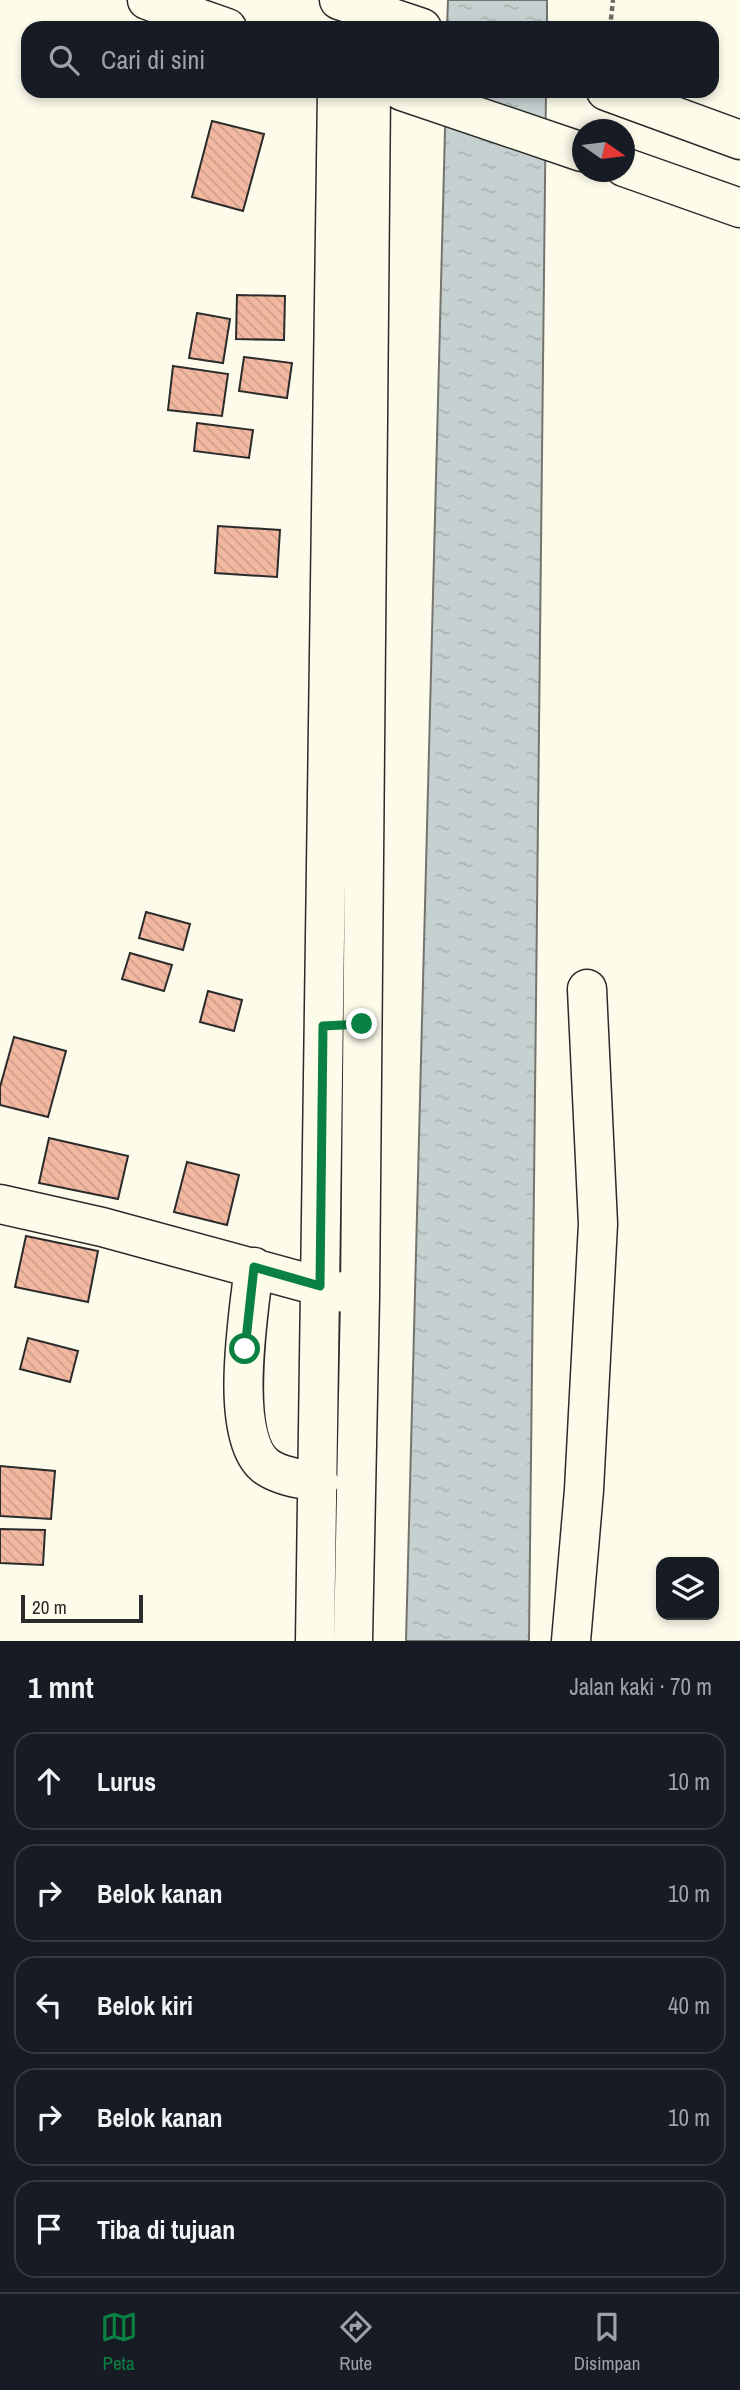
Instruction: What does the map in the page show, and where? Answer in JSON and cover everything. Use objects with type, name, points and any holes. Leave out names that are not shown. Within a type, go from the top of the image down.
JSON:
[{"type":"street","points":[[147,0],[207,21]]},
{"type":"street","points":[[350,2],[402,21]]},
{"type":"street","points":[[315,1641],[337,98]]},
{"type":"street","points":[[354,1641],[360,1297],[371,98]]},
{"type":"street","points":[[423,98],[572,148]]},
{"type":"street","points":[[625,98],[740,141]]},
{"type":"street","points":[[635,171],[740,208]]},
{"type":"street","points":[[571,1641],[584,1490],[598,1224],[587,989]]},
{"type":"street","points":[[323,1026],[362,1024]]},
{"type":"street","points":[[0,1204],[102,1227],[360,1297]]},
{"type":"street","points":[[254,1267],[244,1362],[249,1440],[257,1457],[267,1466],[285,1475],[319,1482]]},
{"type":"path","points":[[611,21],[613,0]]},
{"type":"water","points":[[448,0],[547,0],[547,21],[447,21]]},
{"type":"water","points":[[446,98],[546,98],[529,1641],[406,1641]]},
{"type":"building","points":[[212,121],[264,134],[243,211],[192,197]]},
{"type":"building","points":[[237,295],[285,296],[284,340],[236,339]]},
{"type":"building","points":[[197,313],[230,319],[223,363],[189,358]]},
{"type":"building","points":[[244,357],[292,363],[287,398],[239,391]]},
{"type":"building","points":[[173,366],[228,374],[222,416],[168,410]]},
{"type":"building","points":[[197,423],[253,430],[249,458],[194,451]]},
{"type":"building","points":[[218,526],[280,530],[277,577],[215,573]]},
{"type":"building","points":[[146,912],[190,924],[183,950],[139,938]]},
{"type":"building","points":[[130,953],[172,965],[164,991],[122,979]]},
{"type":"building","points":[[208,991],[242,1000],[234,1031],[200,1022]]},
{"type":"building","points":[[14,1037],[66,1051],[48,1117],[0,1105],[0,1087]]},
{"type":"building","points":[[49,1138],[128,1156],[118,1199],[39,1183]]},
{"type":"building","points":[[187,1162],[239,1175],[227,1225],[174,1212]]},
{"type":"building","points":[[26,1236],[98,1251],[88,1302],[15,1287]]},
{"type":"building","points":[[28,1338],[78,1351],[70,1382],[20,1369]]},
{"type":"building","points":[[0,1466],[55,1471],[51,1519],[0,1516]]},
{"type":"building","points":[[0,1529],[45,1530],[43,1565],[0,1563]]},
{"type":"route","points":[[245,1349],[254,1267],[320,1286],[323,1026],[362,1024]]}]
